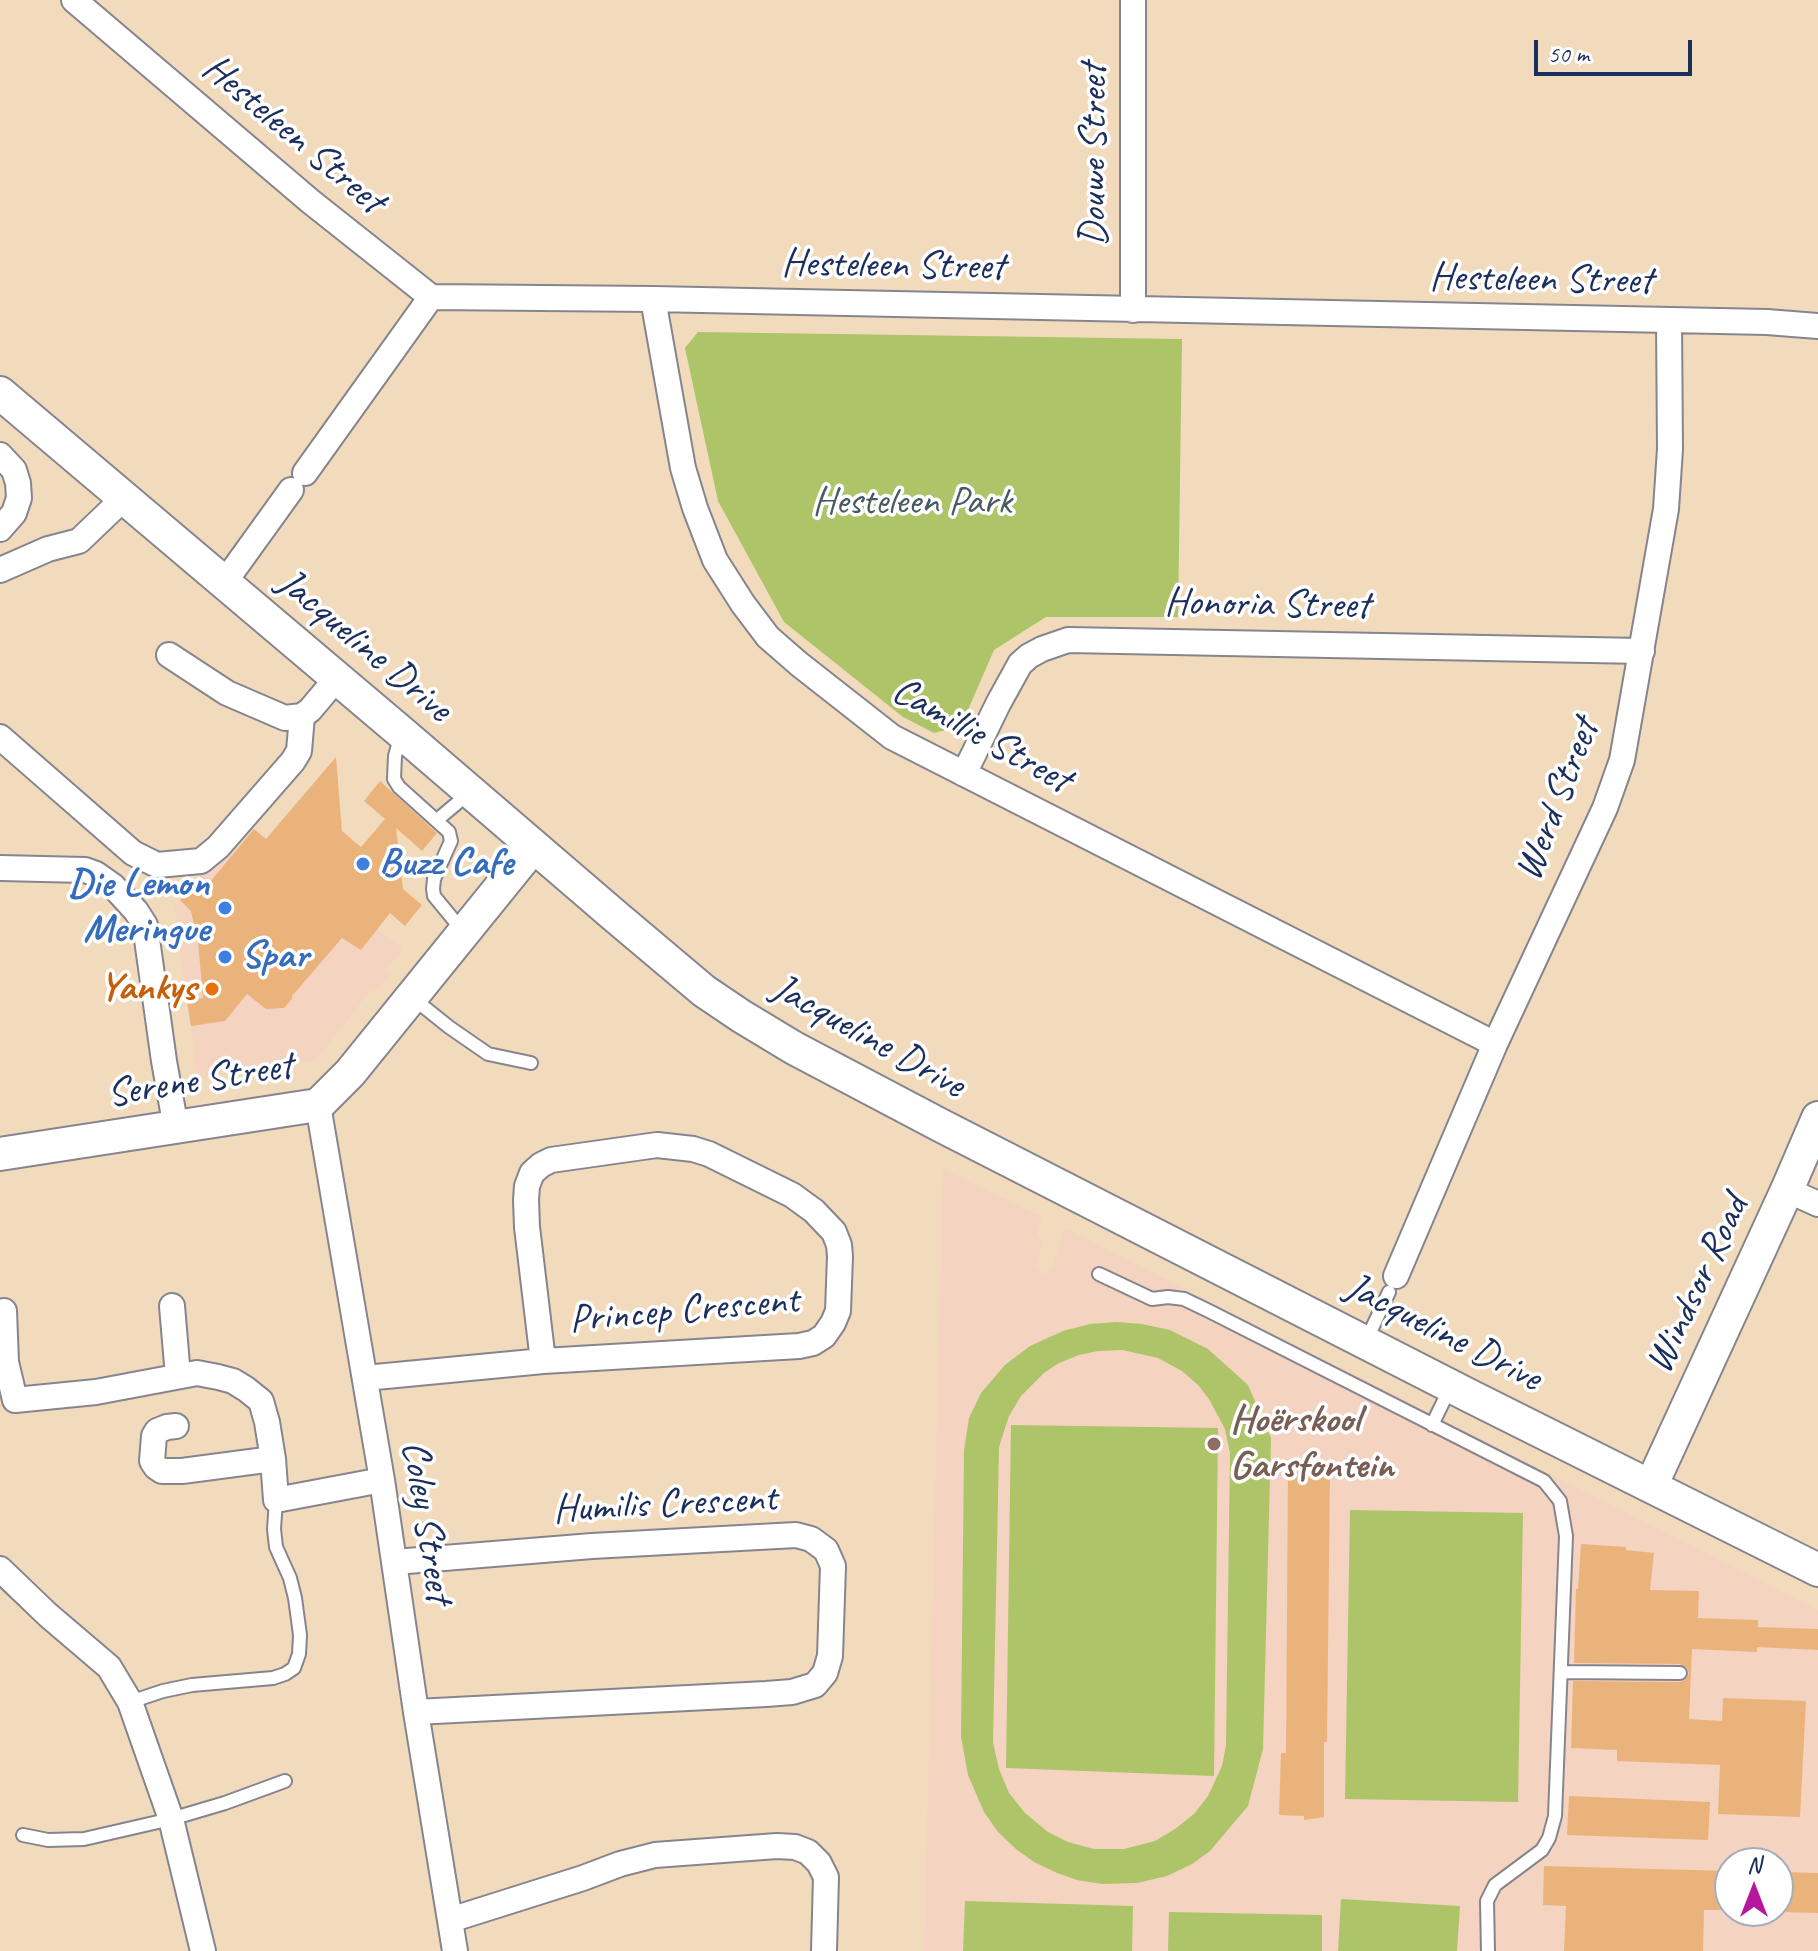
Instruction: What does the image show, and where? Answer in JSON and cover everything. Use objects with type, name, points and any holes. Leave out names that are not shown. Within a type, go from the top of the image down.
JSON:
[{"type":"street","name":"Hesteleen Street","points":[[74,0],[310,201],[431,297],[1767,322],[1818,326]]},
{"type":"street","name":"Douwe Street","points":[[1133,0],[1133,310]]},
{"type":"street","points":[[224,583],[431,297]]},
{"type":"street","name":"Camillie Street","points":[[653,299],[683,468],[695,508],[715,560],[768,637],[892,737],[1495,1044]]},
{"type":"street","name":"Werd Street","points":[[1392,1284],[1495,1044],[1605,808],[1622,760],[1666,509],[1670,449],[1669,321]]},
{"type":"street","name":"Jacqueline Drive","points":[[0,393],[704,991],[741,1016],[794,1048],[940,1125],[1818,1570]]},
{"type":"street","points":[[0,455],[14,470],[19,498],[14,513],[0,529]]},
{"type":"street","points":[[0,570],[48,549],[79,541],[124,498]]},
{"type":"street","name":"Honoria Street","points":[[964,774],[1020,664],[1042,649],[1068,640],[1642,651]]},
{"type":"street","points":[[169,655],[227,693],[285,718],[302,716],[310,710],[337,678]]},
{"type":"street","points":[[0,737],[133,853],[157,865],[201,861],[218,847],[293,761],[299,751],[302,716]]},
{"type":"street","name":"Serene Street","points":[[0,1154],[318,1105],[350,1073],[533,847]]},
{"type":"street","points":[[0,868],[85,870],[113,886],[136,911],[145,925],[176,1128]]},
{"type":"street","name":"Coley Street","points":[[318,1105],[382,1480],[455,1951]]},
{"type":"street","name":"Windsor Road","points":[[1651,1486],[1818,1118]]},
{"type":"street","name":"Princep Crescent","points":[[365,1378],[543,1361],[813,1343],[824,1336],[838,1311],[840,1256],[834,1232],[814,1211],[792,1195],[693,1149],[657,1145],[551,1160],[532,1173],[526,1200],[543,1361]]},
{"type":"street","points":[[1787,1190],[1818,1204]]},
{"type":"street","points":[[172,1306],[178,1376]]},
{"type":"street","points":[[4,1311],[7,1402],[96,1392],[197,1373],[233,1381],[261,1401],[273,1459],[276,1500],[382,1480]]},
{"type":"street","points":[[176,1426],[157,1431],[154,1436],[152,1461],[162,1471],[273,1459]]},
{"type":"street","name":"Humilis Crescent","points":[[395,1562],[592,1546],[796,1535],[811,1539],[826,1550],[833,1566],[830,1656],[825,1673],[815,1685],[792,1692],[766,1694],[416,1712]]},
{"type":"street","points":[[0,1569],[109,1667],[130,1702],[171,1819],[203,1951]]},
{"type":"street","points":[[450,1920],[655,1855],[795,1847],[808,1852],[819,1863],[826,1877],[824,1951]]},
{"type":"lane","points":[[402,733],[395,756],[394,779],[449,832],[451,841],[434,879],[434,896],[464,932]]},
{"type":"lane","points":[[437,820],[471,792]]},
{"type":"lane","points":[[412,997],[488,1054],[531,1063]]},
{"type":"lane","points":[[1099,1274],[1152,1299],[1184,1299],[1544,1481],[1560,1501],[1566,1536],[1555,1816],[1542,1850],[1495,1885],[1487,1901],[1488,1951]]},
{"type":"lane","points":[[1366,1341],[1392,1284]]},
{"type":"lane","points":[[1432,1425],[1451,1386]]},
{"type":"lane","points":[[130,1702],[192,1685],[273,1678],[294,1668],[299,1654],[300,1635],[290,1578],[276,1547],[276,1500]]},
{"type":"lane","points":[[1562,1672],[1680,1673]]},
{"type":"lane","points":[[23,1835],[48,1840],[84,1839],[171,1819],[285,1781]]},
{"type":"shaded area","points":[[248,824],[403,949],[386,970],[390,974],[375,992],[371,990],[316,1060],[198,1079],[174,906]]},
{"type":"shaded area","name":"Hoërskool Garsfontein","points":[[943,1169],[1042,1217],[1037,1236],[1043,1239],[1035,1269],[1047,1274],[1051,1270],[1065,1228],[1818,1610],[1818,1951],[924,1951]]},
{"type":"green space","name":"Hesteleen Park","points":[[698,332],[1182,339],[1178,617],[1046,617],[994,650],[961,726],[934,733],[903,717],[784,622],[718,501],[685,348]]},
{"type":"green space","points":[[1090,1324],[1142,1324],[1170,1330],[1208,1349],[1248,1385],[1271,1438],[1263,1749],[1248,1806],[1210,1851],[1192,1864],[1167,1876],[1137,1883],[1102,1884],[1077,1880],[1034,1862],[1016,1849],[998,1832],[984,1812],[968,1775],[961,1737],[964,1450],[969,1418],[981,1393],[1005,1365],[1030,1346],[1063,1331]],"holes":[[[1122,1350],[1158,1358],[1182,1371],[1209,1399],[1225,1429],[1230,1453],[1226,1745],[1222,1766],[1208,1796],[1194,1814],[1175,1829],[1155,1841],[1124,1849],[1094,1849],[1068,1842],[1048,1832],[1025,1813],[1009,1793],[999,1769],[993,1743],[999,1447],[1009,1416],[1021,1396],[1059,1363],[1098,1351]]]},
{"type":"green space","points":[[1011,1425],[1218,1428],[1214,1776],[1006,1768]]},
{"type":"green space","points":[[1350,1510],[1523,1513],[1518,1802],[1345,1799]]},
{"type":"green space","points":[[1341,1899],[1460,1906],[1457,1951],[1338,1951]]},
{"type":"green space","points":[[965,1901],[1133,1906],[1132,1951],[963,1951]]},
{"type":"green space","points":[[1169,1912],[1322,1915],[1322,1951],[1168,1951]]},
{"type":"building","points":[[336,757],[342,831],[361,847],[385,819],[364,801],[380,781],[437,833],[422,851],[396,828],[403,889],[422,905],[405,926],[390,913],[361,950],[342,938],[284,1008],[266,1009],[247,994],[225,1021],[191,1026],[187,1001],[203,998],[198,941],[191,911],[180,900],[201,876],[210,882],[254,829],[266,839]]},
{"type":"building","points":[[1288,1471],[1330,1471],[1324,1817],[1304,1820],[1304,1816],[1279,1815],[1281,1753],[1286,1753]]},
{"type":"building","points":[[1581,1544],[1626,1547],[1626,1550],[1654,1553],[1650,1590],[1699,1591],[1698,1618],[1758,1620],[1758,1627],[1818,1629],[1818,1650],[1757,1647],[1757,1652],[1692,1649],[1689,1719],[1722,1721],[1723,1698],[1806,1701],[1800,1817],[1718,1814],[1720,1765],[1617,1761],[1617,1750],[1571,1748],[1573,1681],[1680,1682],[1689,1674],[1687,1668],[1680,1664],[1574,1663]]},
{"type":"building","points":[[1569,1796],[1710,1802],[1708,1840],[1567,1835]]},
{"type":"building","points":[[1544,1866],[1714,1871],[1714,1910],[1704,1910],[1703,1951],[1564,1951],[1566,1906],[1543,1905]]},
{"type":"building","points":[[1794,1872],[1818,1873],[1818,1913],[1794,1912]]},
{"type":"place","name":"Buzz Cafe","points":[[363,864]]},
{"type":"place","name":"Die Lemon Meringue","points":[[225,908]]},
{"type":"place","name":"Spar","points":[[225,957]]},
{"type":"place","name":"Yankys","points":[[212,989]]},
{"type":"place","name":"Hoërskool Garsfontein","points":[[1214,1444]]}]
